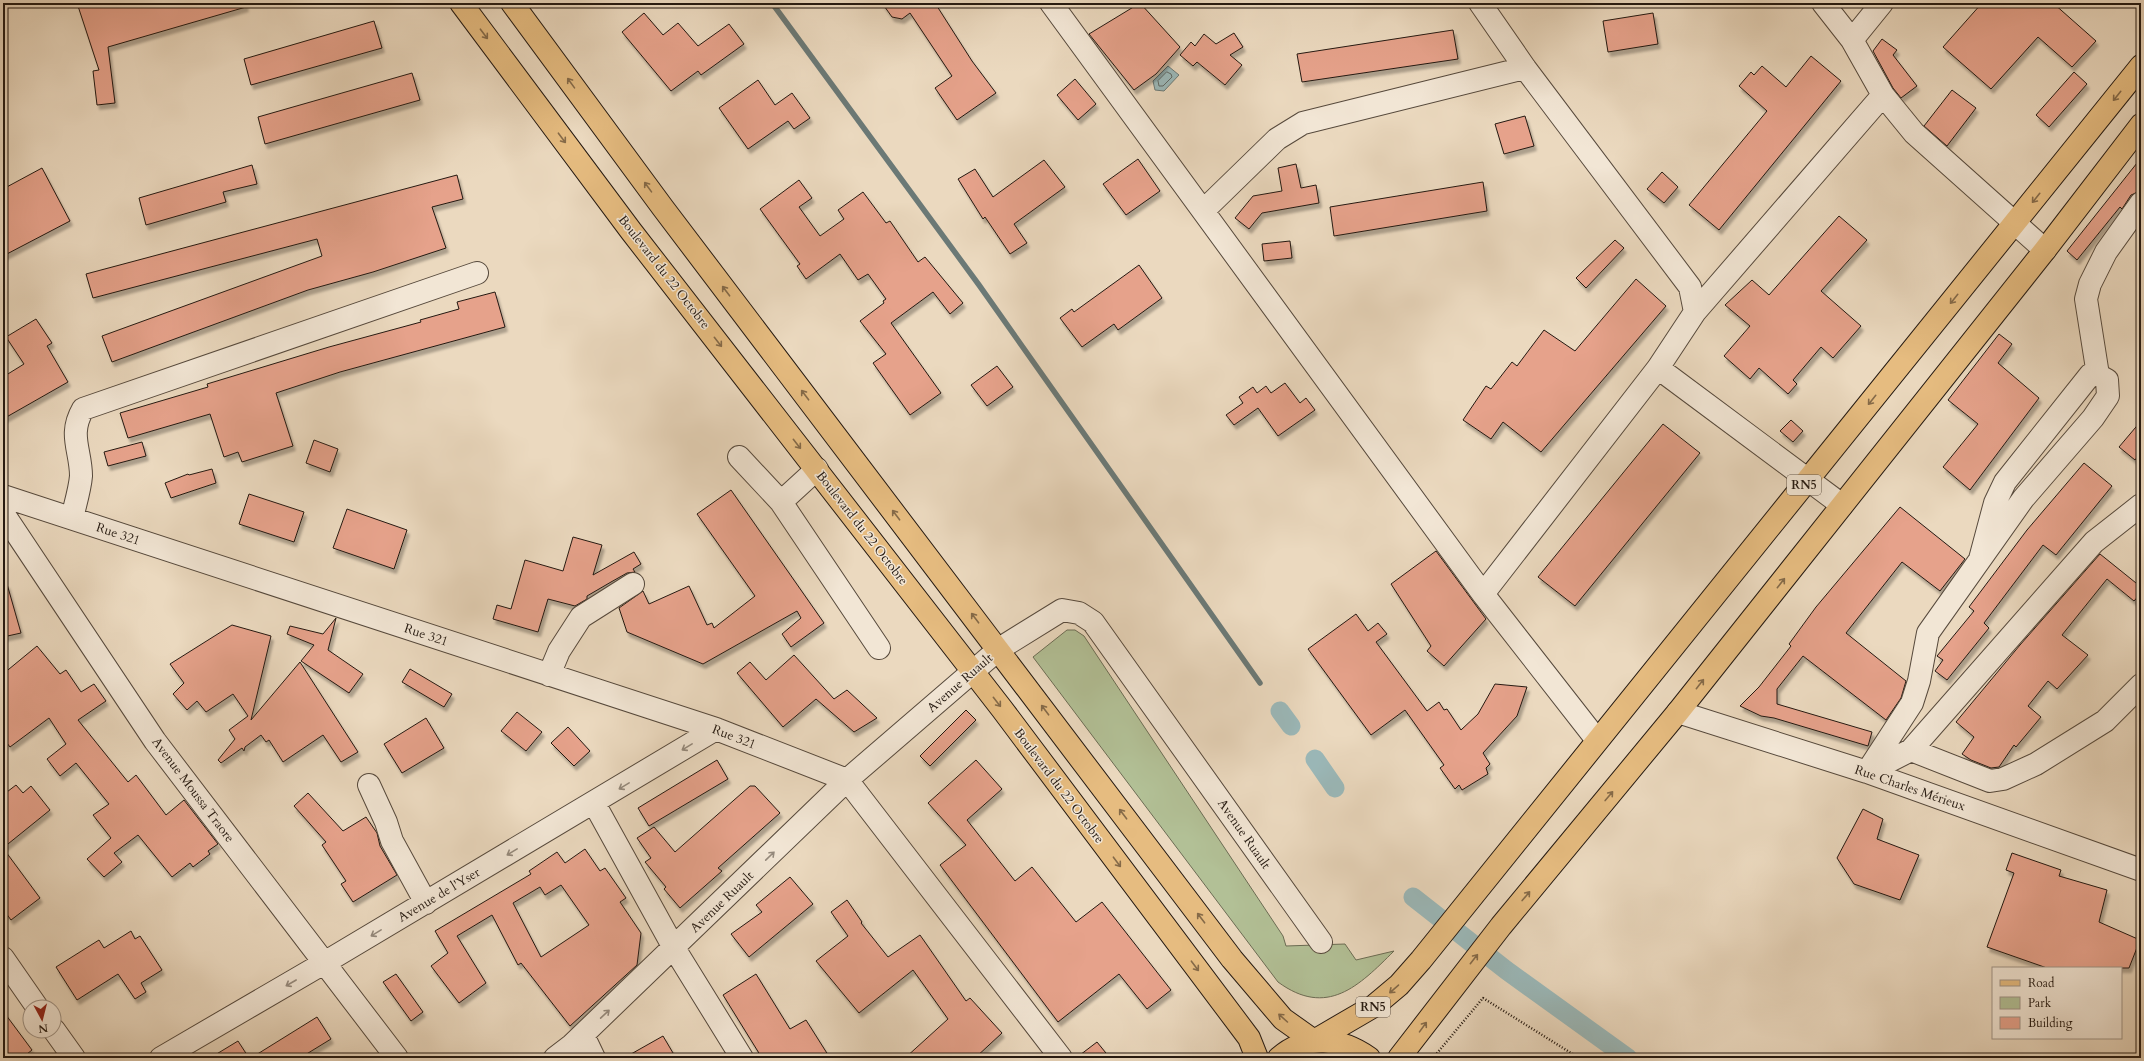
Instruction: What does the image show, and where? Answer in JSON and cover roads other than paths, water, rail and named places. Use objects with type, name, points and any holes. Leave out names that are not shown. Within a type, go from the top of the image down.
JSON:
[{"type":"main road","name":"Boulevard du 22 Octobre","points":[[461,3],[631,230],[973,672],[1249,1038],[1257,1058]]},
{"type":"main road","points":[[512,3],[668,214],[999,649],[1232,959],[1283,1019],[1314,1041]]},
{"type":"main road","name":"RN5","points":[[1314,1041],[1374,1006],[1399,985],[1421,960],[2141,66]]},
{"type":"main road","points":[[1399,1058],[1450,990],[1501,926],[1678,712],[2045,250],[2141,125]]},
{"type":"main road","points":[[1279,1058],[1299,1045],[1314,1041],[1335,1041],[1355,1048],[1369,1058]]},
{"type":"street","points":[[1051,3],[1483,594],[1597,740]]},
{"type":"street","points":[[1480,3],[1525,68],[1690,287],[1695,312]]},
{"type":"street","points":[[1823,3],[1852,40],[1883,95],[1914,133],[2045,250]]},
{"type":"street","points":[[1852,40],[1882,3]]},
{"type":"street","points":[[1203,211],[1277,139],[1303,123],[1525,68]]},
{"type":"street","points":[[1483,594],[1658,368],[1695,312],[1883,95]]},
{"type":"street","points":[[2098,374],[2086,299],[2090,284],[2106,252],[2141,203]]},
{"type":"street","points":[[72,518],[81,476],[76,446],[76,422],[83,409],[477,273]]},
{"type":"street","points":[[1658,368],[1842,505]]},
{"type":"street","points":[[1867,772],[1912,703],[1919,681],[1928,633],[2023,498],[2093,418],[2108,396],[2107,380],[2098,374],[2090,375],[2005,482],[1995,503],[1980,559]]},
{"type":"street","points":[[739,457],[782,502],[879,648]]},
{"type":"street","points":[[782,502],[817,469]]},
{"type":"street","name":"Rue 321","points":[[3,496],[716,730],[847,780]]},
{"type":"street","points":[[1867,772],[1911,750],[2094,542],[2141,505]]},
{"type":"street","name":"Avenue Moussa Traore","points":[[3,513],[155,741],[397,1058]]},
{"type":"street","points":[[548,674],[559,651],[581,617],[633,584]]},
{"type":"street","name":"Avenue Ruault","points":[[555,1058],[582,1035],[674,948],[847,780],[999,649],[1062,610],[1080,613],[1093,622],[1321,942]]},
{"type":"street","points":[[1911,750],[1990,781],[2003,779],[2036,764],[2106,721],[2141,685]]},
{"type":"street","name":"Rue Charles Mérieux","points":[[1678,712],[1867,772],[2141,870]]},
{"type":"street","name":"Avenue de l'Yser","points":[[160,1058],[426,903],[716,730]]},
{"type":"street","points":[[847,780],[1057,1056]]},
{"type":"street","points":[[369,785],[386,822],[392,841],[426,903]]},
{"type":"street","points":[[594,803],[674,948],[742,1058]]},
{"type":"street","points":[[3,958],[32,999]]},
{"type":"street","points":[[582,1035],[594,1058]]},
{"type":"street","points":[[60,1039],[74,1058]]},
{"type":"water","points":[[1168,66],[1179,75],[1164,91],[1155,90],[1153,81]]},
{"type":"waterway","points":[[772,3],[979,285],[1260,683]]},
{"type":"waterway","points":[[1280,711],[1291,726]]},
{"type":"waterway","points":[[1315,759],[1335,788]]},
{"type":"waterway","points":[[1413,897],[1506,970],[1628,1058]]}]
